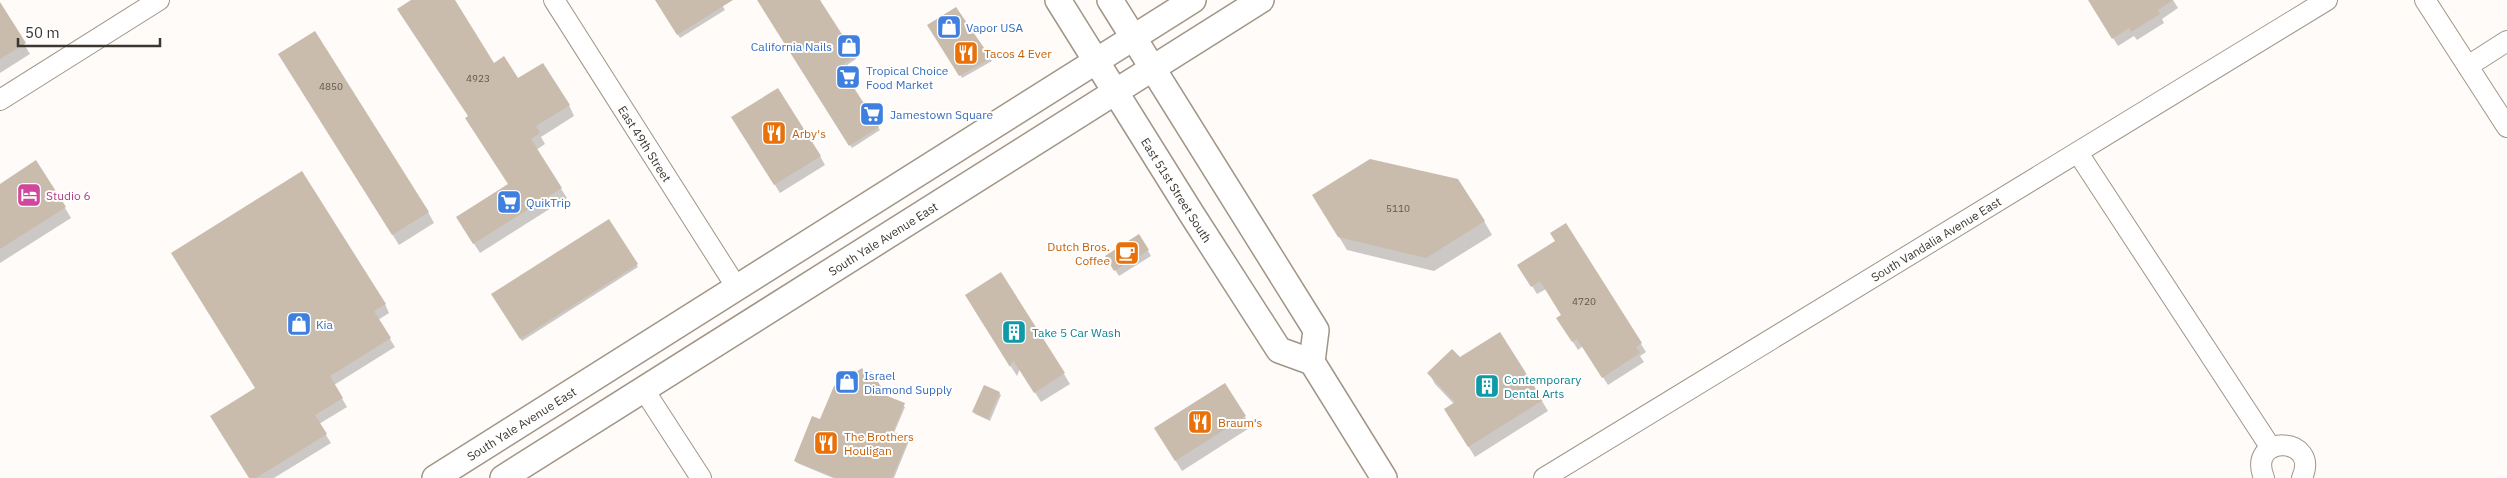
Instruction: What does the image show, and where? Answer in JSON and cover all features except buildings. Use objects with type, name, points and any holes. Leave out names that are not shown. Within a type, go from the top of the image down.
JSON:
[{"type":"main road","name":"East 51st Street South","points":[[1058,0],[1211,246],[1279,350],[1312,362]]},
{"type":"main road","points":[[1110,0],[1316,330],[1312,362],[1384,478]]},
{"type":"main road","name":"South Yale Avenue East","points":[[435,478],[1193,0]]},
{"type":"main road","name":"South Yale Avenue East","points":[[503,478],[1261,0]]},
{"type":"main road","points":[[737,288],[755,319]]},
{"type":"street","points":[[0,100],[158,0]]},
{"type":"street","name":"East 49th Street","points":[[554,0],[737,288]]},
{"type":"street","name":"South Vandalia Avenue East","points":[[1544,478],[2327,0]]},
{"type":"street","points":[[2425,0],[2507,127]]},
{"type":"street","points":[[2468,66],[2507,41]]},
{"type":"street","points":[[2078,153],[2271,448]]},
{"type":"street","points":[[644,390],[701,478]]},
{"type":"street","points":[[2264,478],[2261,462],[2271,448],[2279,445],[2296,448],[2305,463],[2302,478]]},
{"type":"place","name":"Vapor USA","points":[[949,27]]},
{"type":"place","name":"California Nails","points":[[849,46]]},
{"type":"place","name":"Tacos 4 Ever","points":[[966,53]]},
{"type":"place","name":"Tropical Choice Food Market","points":[[848,77]]},
{"type":"place","name":"Jamestown Square","points":[[872,114]]},
{"type":"place","name":"Arby's","points":[[774,133]]},
{"type":"place","name":"Studio 6","points":[[29,195]]},
{"type":"place","name":"QuikTrip","points":[[509,202]]},
{"type":"place","name":"Dutch Bros. Coffee","points":[[1127,253]]},
{"type":"place","name":"Kia","points":[[299,324]]},
{"type":"place","name":"Take 5 Car Wash","points":[[1014,332]]},
{"type":"place","name":"Israel Diamond Supply","points":[[847,382]]},
{"type":"place","name":"Contemporary Dental Arts","points":[[1487,386]]},
{"type":"place","name":"Braum's","points":[[1200,422]]},
{"type":"place","name":"The Brothers Houligan","points":[[826,443]]}]
